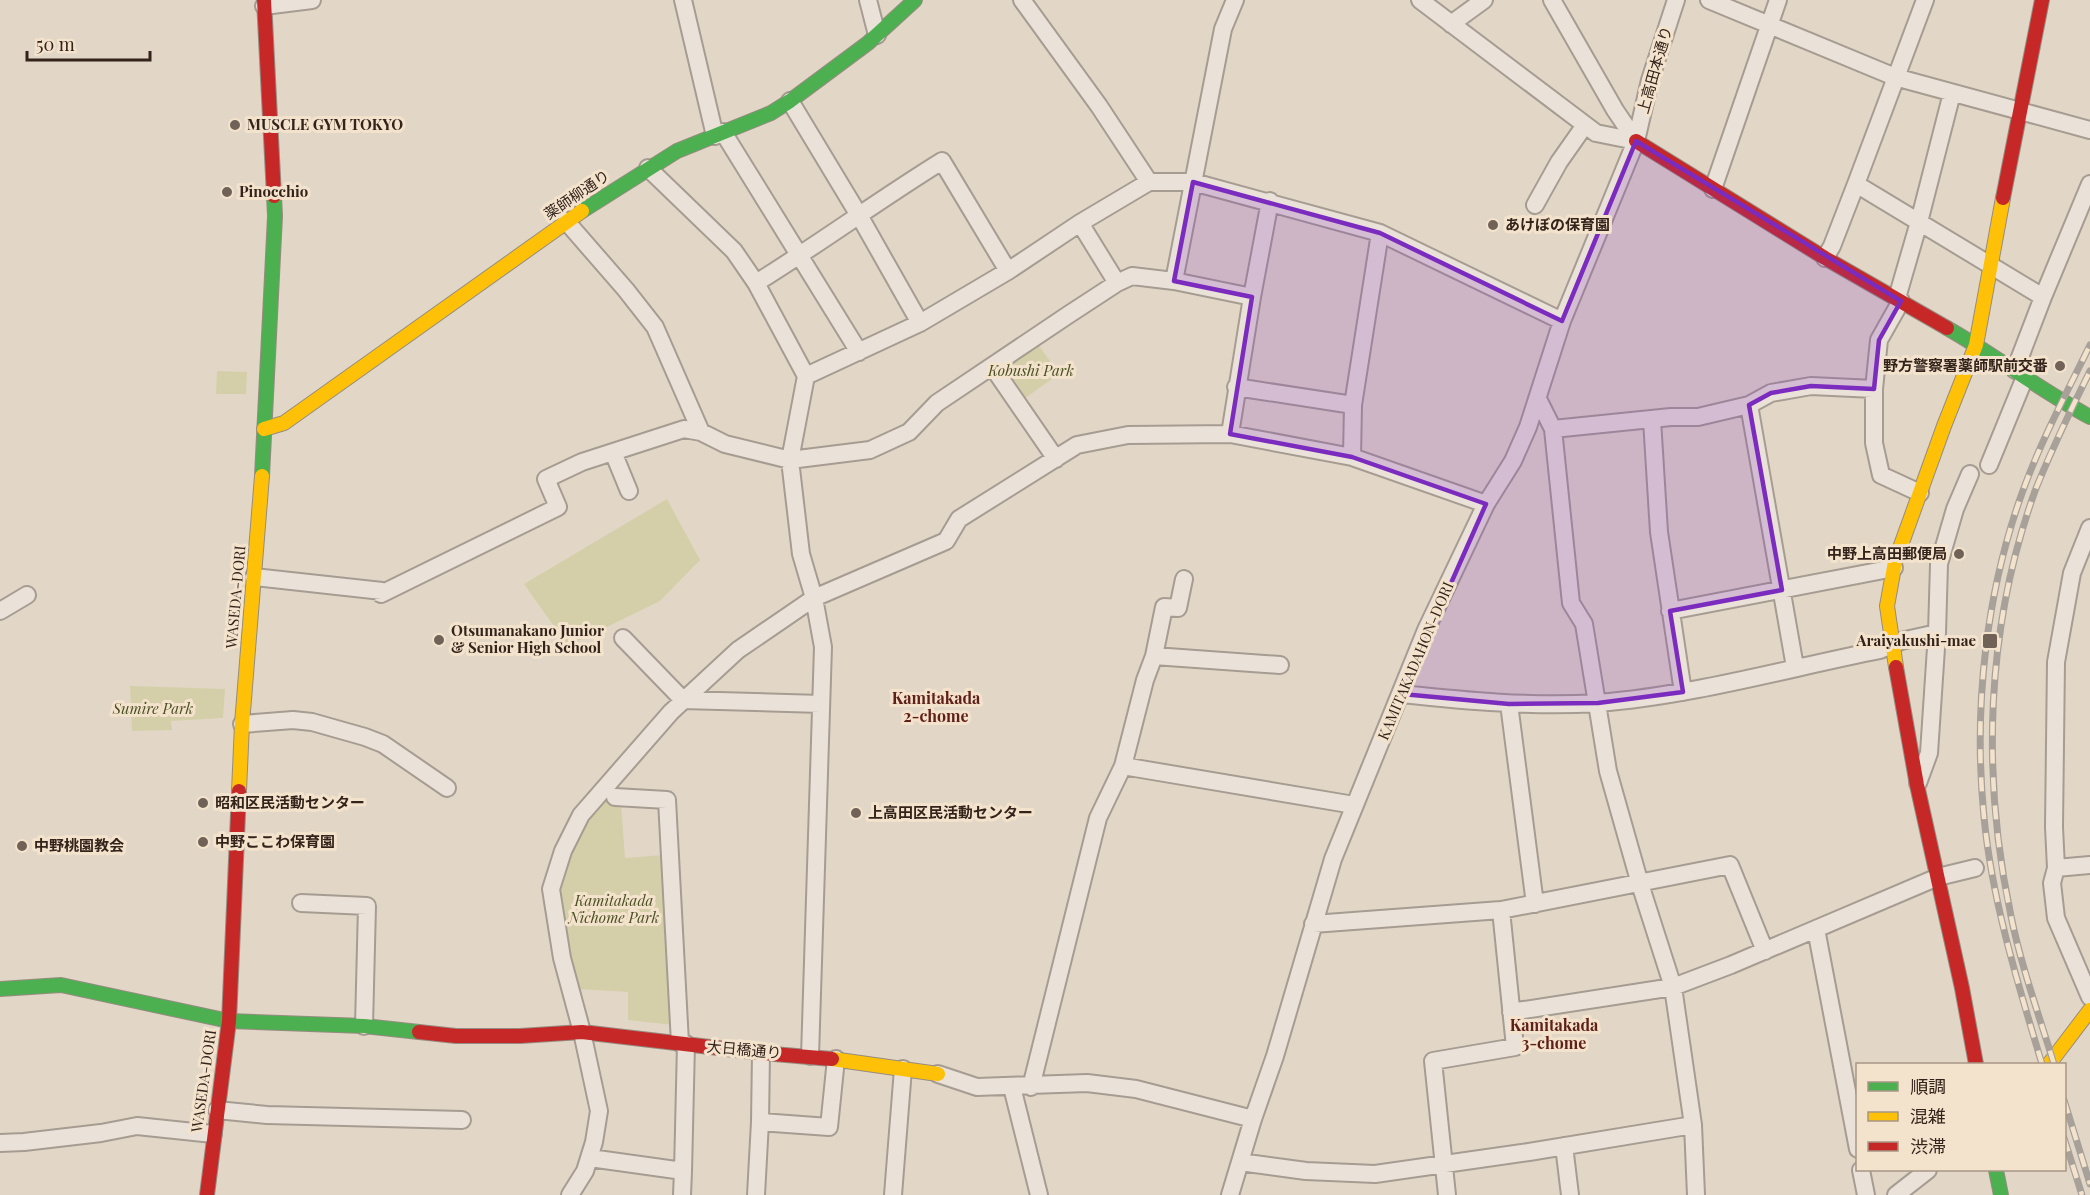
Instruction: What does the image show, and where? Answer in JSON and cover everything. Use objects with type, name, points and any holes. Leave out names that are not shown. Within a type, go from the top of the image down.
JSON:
[{"type":"street","points":[[264,3],[312,0]]},
{"type":"street","points":[[683,0],[719,134],[800,256],[858,352]]},
{"type":"street","points":[[868,0],[877,35]]},
{"type":"street","name":"薬師柳通り","points":[[264,429],[284,423],[566,221],[648,168],[678,151],[771,113],[790,101],[877,35],[915,0]]},
{"type":"street","points":[[1022,0],[1099,106],[1149,182]]},
{"type":"street","points":[[1174,281],[1223,29],[1235,0]]},
{"type":"street","points":[[1420,0],[1596,133],[1636,141],[1825,258],[1976,345],[2062,402],[2088,412]]},
{"type":"street","points":[[1451,24],[1485,0]]},
{"type":"street","name":"上高田本通り","points":[[1636,141],[1650,80],[1676,0]]},
{"type":"street","points":[[1709,0],[1895,77],[2090,130]]},
{"type":"street","points":[[1713,189],[1778,0]]},
{"type":"street","points":[[1825,258],[1857,184],[1925,0]]},
{"type":"street","points":[[1976,1063],[1917,784],[1887,606],[1894,568],[1976,345],[1989,266],[2042,0]]},
{"type":"street","points":[[1558,2],[1615,110],[1636,141]]},
{"type":"street","name":"WASEDA-DORI","points":[[207,1195],[229,1021],[242,724],[264,429],[275,216],[264,3]]},
{"type":"street","points":[[1920,493],[1881,475],[1874,443],[1874,389],[1879,340],[1899,300],[1952,93]]},
{"type":"street","points":[[790,101],[920,323]]},
{"type":"street","points":[[1535,205],[1558,162],[1585,125]]},
{"type":"street","name":"KAMITAKADAHON-DORI","points":[[1230,1195],[1275,1056],[1333,860],[1354,805],[1402,694],[1426,630],[1486,504],[1513,461],[1538,399],[1562,321],[1636,141]]},
{"type":"street","points":[[756,283],[860,217],[888,194],[942,161],[1008,271]]},
{"type":"street","points":[[648,168],[734,251],[756,283],[806,376],[790,460],[801,554],[814,598],[823,647],[810,1056]]},
{"type":"street","points":[[806,376],[920,323],[1008,271],[1080,223],[1149,182],[1193,182],[1270,201],[1380,233],[1562,321]]},
{"type":"street","points":[[1857,184],[2043,297]]},
{"type":"street","points":[[1989,465],[2043,297],[2090,184]]},
{"type":"street","points":[[1230,434],[1236,387],[1270,201]]},
{"type":"street","points":[[566,221],[655,327],[701,432]]},
{"type":"street","points":[[1080,223],[1117,283]]},
{"type":"street","points":[[1352,457],[1353,405],[1380,233]]},
{"type":"street","points":[[254,577],[382,591],[381,594],[558,507],[546,478],[582,462],[684,429],[701,432],[725,444],[790,460],[870,450],[909,432],[937,403],[1117,283],[1132,276],[1174,281],[1252,297]]},
{"type":"street","points":[[992,366],[1056,459]]},
{"type":"street","points":[[1553,429],[1671,417],[1698,417],[1749,405],[1771,393],[1811,386],[1874,389]]},
{"type":"street","points":[[1236,387],[1353,405]]},
{"type":"street","points":[[1538,399],[1553,429],[1571,603],[1584,624],[1608,771],[1640,884],[1673,987],[1693,1125],[1696,1195]]},
{"type":"street","points":[[1749,405],[1795,667]]},
{"type":"street","points":[[1652,420],[1659,532],[1683,692]]},
{"type":"street","points":[[570,1195],[590,1158],[599,1111],[582,1032],[562,957],[551,889],[563,851],[581,815],[683,700],[738,650],[814,598],[946,541],[959,519],[1077,446],[1088,442],[1128,435],[1230,434],[1352,457],[1486,504]]},
{"type":"street","points":[[613,452],[629,491]]},
{"type":"street","points":[[1917,784],[1929,753],[1939,564],[1955,509],[1970,474]]},
{"type":"street","points":[[2090,528],[2072,573],[2056,662],[2054,827],[2056,868],[2052,883],[2056,918],[2090,997]]},
{"type":"street","points":[[1670,611],[1894,568]]},
{"type":"street","points":[[1031,1087],[1098,818],[1123,766],[1145,680],[1154,656],[1164,607],[1178,608],[1184,579]]},
{"type":"street","points":[[0,610],[27,595]]},
{"type":"street","points":[[1402,694],[1509,704],[1598,703],[1683,692],[1880,650],[1902,640],[1937,633]]},
{"type":"street","points":[[624,638],[683,700],[821,704]]},
{"type":"street","points":[[1154,656],[1280,665]]},
{"type":"street","points":[[1509,704],[1535,904]]},
{"type":"street","points":[[242,724],[293,720],[312,722],[365,737],[383,744],[447,788]]},
{"type":"street","points":[[1123,766],[1354,805]]},
{"type":"street","points":[[615,797],[667,800],[683,1044],[684,1195]]},
{"type":"street","points":[[1313,924],[1501,910],[1730,865],[1765,951]]},
{"type":"street","points":[[2056,868],[2090,865]]},
{"type":"street","points":[[1511,1012],[1673,987],[1765,951],[1938,877],[1975,868]]},
{"type":"street","points":[[301,903],[368,906],[364,1026]]},
{"type":"street","points":[[1448,1195],[1433,1061],[1515,1047],[1501,910]]},
{"type":"street","points":[[1816,929],[1856,1144]]},
{"type":"street","name":"大日橋通り","points":[[0,989],[61,985],[229,1021],[364,1026],[456,1036],[520,1036],[582,1032],[761,1053],[836,1059],[938,1074],[976,1087],[1031,1087],[1087,1083],[1136,1089],[1253,1119]]},
{"type":"street","points":[[2050,1063],[2090,1010]]},
{"type":"street","points":[[756,1195],[761,1053]]},
{"type":"street","points":[[760,1122],[829,1127],[836,1059]]},
{"type":"street","points":[[893,1195],[903,1069]]},
{"type":"street","points":[[1012,1087],[1039,1195]]},
{"type":"street","points":[[217,1110],[267,1115],[462,1120]]},
{"type":"street","points":[[1239,1162],[1306,1171],[1375,1174],[1693,1125]]},
{"type":"street","points":[[0,1143],[90,1135],[137,1126],[213,1134]]},
{"type":"street","points":[[1564,1146],[1570,1195]]},
{"type":"street","points":[[590,1158],[683,1172]]},
{"type":"street","points":[[1861,1171],[1866,1195]]},
{"type":"street","points":[[1896,1195],[1927,1171]]},
{"type":"street","points":[[1996,1171],[2001,1195]]},
{"type":"highlighted area","points":[[1636,141],[1901,301],[1879,340],[1874,389],[1811,386],[1771,393],[1749,405],[1782,590],[1670,611],[1683,692],[1598,703],[1509,704],[1402,694],[1486,504],[1352,457],[1230,434],[1252,297],[1174,281],[1193,182],[1380,233],[1562,321]]},
{"type":"green space","name":"Kobushi Park","points":[[1038,344],[1059,374],[1024,399],[1003,369]]},
{"type":"green space","points":[[217,371],[247,372],[246,394],[216,394]]},
{"type":"green space","points":[[667,499],[700,560],[660,601],[568,646],[524,584]]},
{"type":"green space","name":"Sumire Park","points":[[130,686],[225,689],[223,718],[171,721],[172,730],[132,731]]},
{"type":"green space","name":"Kamitakada Nichome Park","points":[[600,800],[621,802],[625,858],[664,855],[673,1025],[628,1020],[628,992],[576,989],[556,890],[575,840]]},
{"type":"railway","points":[[2042,1063],[2007,942],[1993,880],[1981,775],[1982,691],[1992,607],[2012,525],[2040,449],[2090,345]]},
{"type":"railway","points":[[2054,1063],[2020,953],[2001,863],[1992,755],[1993,702],[2006,595],[2019,543],[2041,476],[2090,371]]},
{"type":"railway","points":[[2066,1106],[2090,1184]]},
{"type":"railway","points":[[2066,1144],[2082,1195]]},
{"type":"traffic: fast","points":[[582,211],[677,151],[771,113],[790,101],[868,43],[915,0]]},
{"type":"traffic: fast","points":[[262,476],[275,216],[274,196]]},
{"type":"traffic: fast","points":[[1947,328],[2090,417]]},
{"type":"traffic: fast","points":[[0,989],[61,985],[229,1021],[364,1026],[419,1032]]},
{"type":"traffic: fast","points":[[1996,1171],[2001,1195]]},
{"type":"traffic: slow","points":[[1896,667],[1887,606],[1895,562],[1976,345],[2003,198]]},
{"type":"traffic: slow","points":[[264,429],[284,423],[582,211]]},
{"type":"traffic: slow","points":[[239,791],[242,724],[262,476]]},
{"type":"traffic: slow","points":[[2050,1063],[2090,1010]]},
{"type":"traffic: slow","points":[[832,1059],[938,1074]]},
{"type":"traffic: jam","points":[[264,0],[274,196]]},
{"type":"traffic: jam","points":[[2003,198],[2042,0]]},
{"type":"traffic: jam","points":[[1636,141],[1825,258],[1947,328]]},
{"type":"traffic: jam","points":[[1896,667],[1917,785],[1962,988],[1976,1063]]},
{"type":"traffic: jam","points":[[207,1195],[229,1021],[239,791]]},
{"type":"traffic: jam","points":[[419,1032],[456,1036],[520,1036],[582,1032],[832,1059]]},
{"type":"place","name":"MUSCLE GYM TOKYO","points":[[235,125]]},
{"type":"place","name":"Pinocchio","points":[[227,192]]},
{"type":"place","name":"あけぼの保育園","points":[[1493,225]]},
{"type":"place","name":"野方警察署薬師駅前交番","points":[[2060,366]]},
{"type":"place","name":"中野上高田郵便局","points":[[1959,554]]},
{"type":"place","name":"Otsumanakano Junior & Senior High School","points":[[439,640]]},
{"type":"place","name":"Araiyakushi-mae","points":[[1990,641]]},
{"type":"place","name":"昭和区民活動センター","points":[[203,803]]},
{"type":"place","name":"上高田区民活動センター","points":[[856,813]]},
{"type":"place","name":"中野ここわ保育園","points":[[203,842]]},
{"type":"place","name":"中野桃園教会","points":[[22,846]]},
{"type":"district","name":"Kamitakada 2-chome","points":[[936,707]]},
{"type":"district","name":"Kamitakada 3-chome","points":[[1554,1034]]}]
